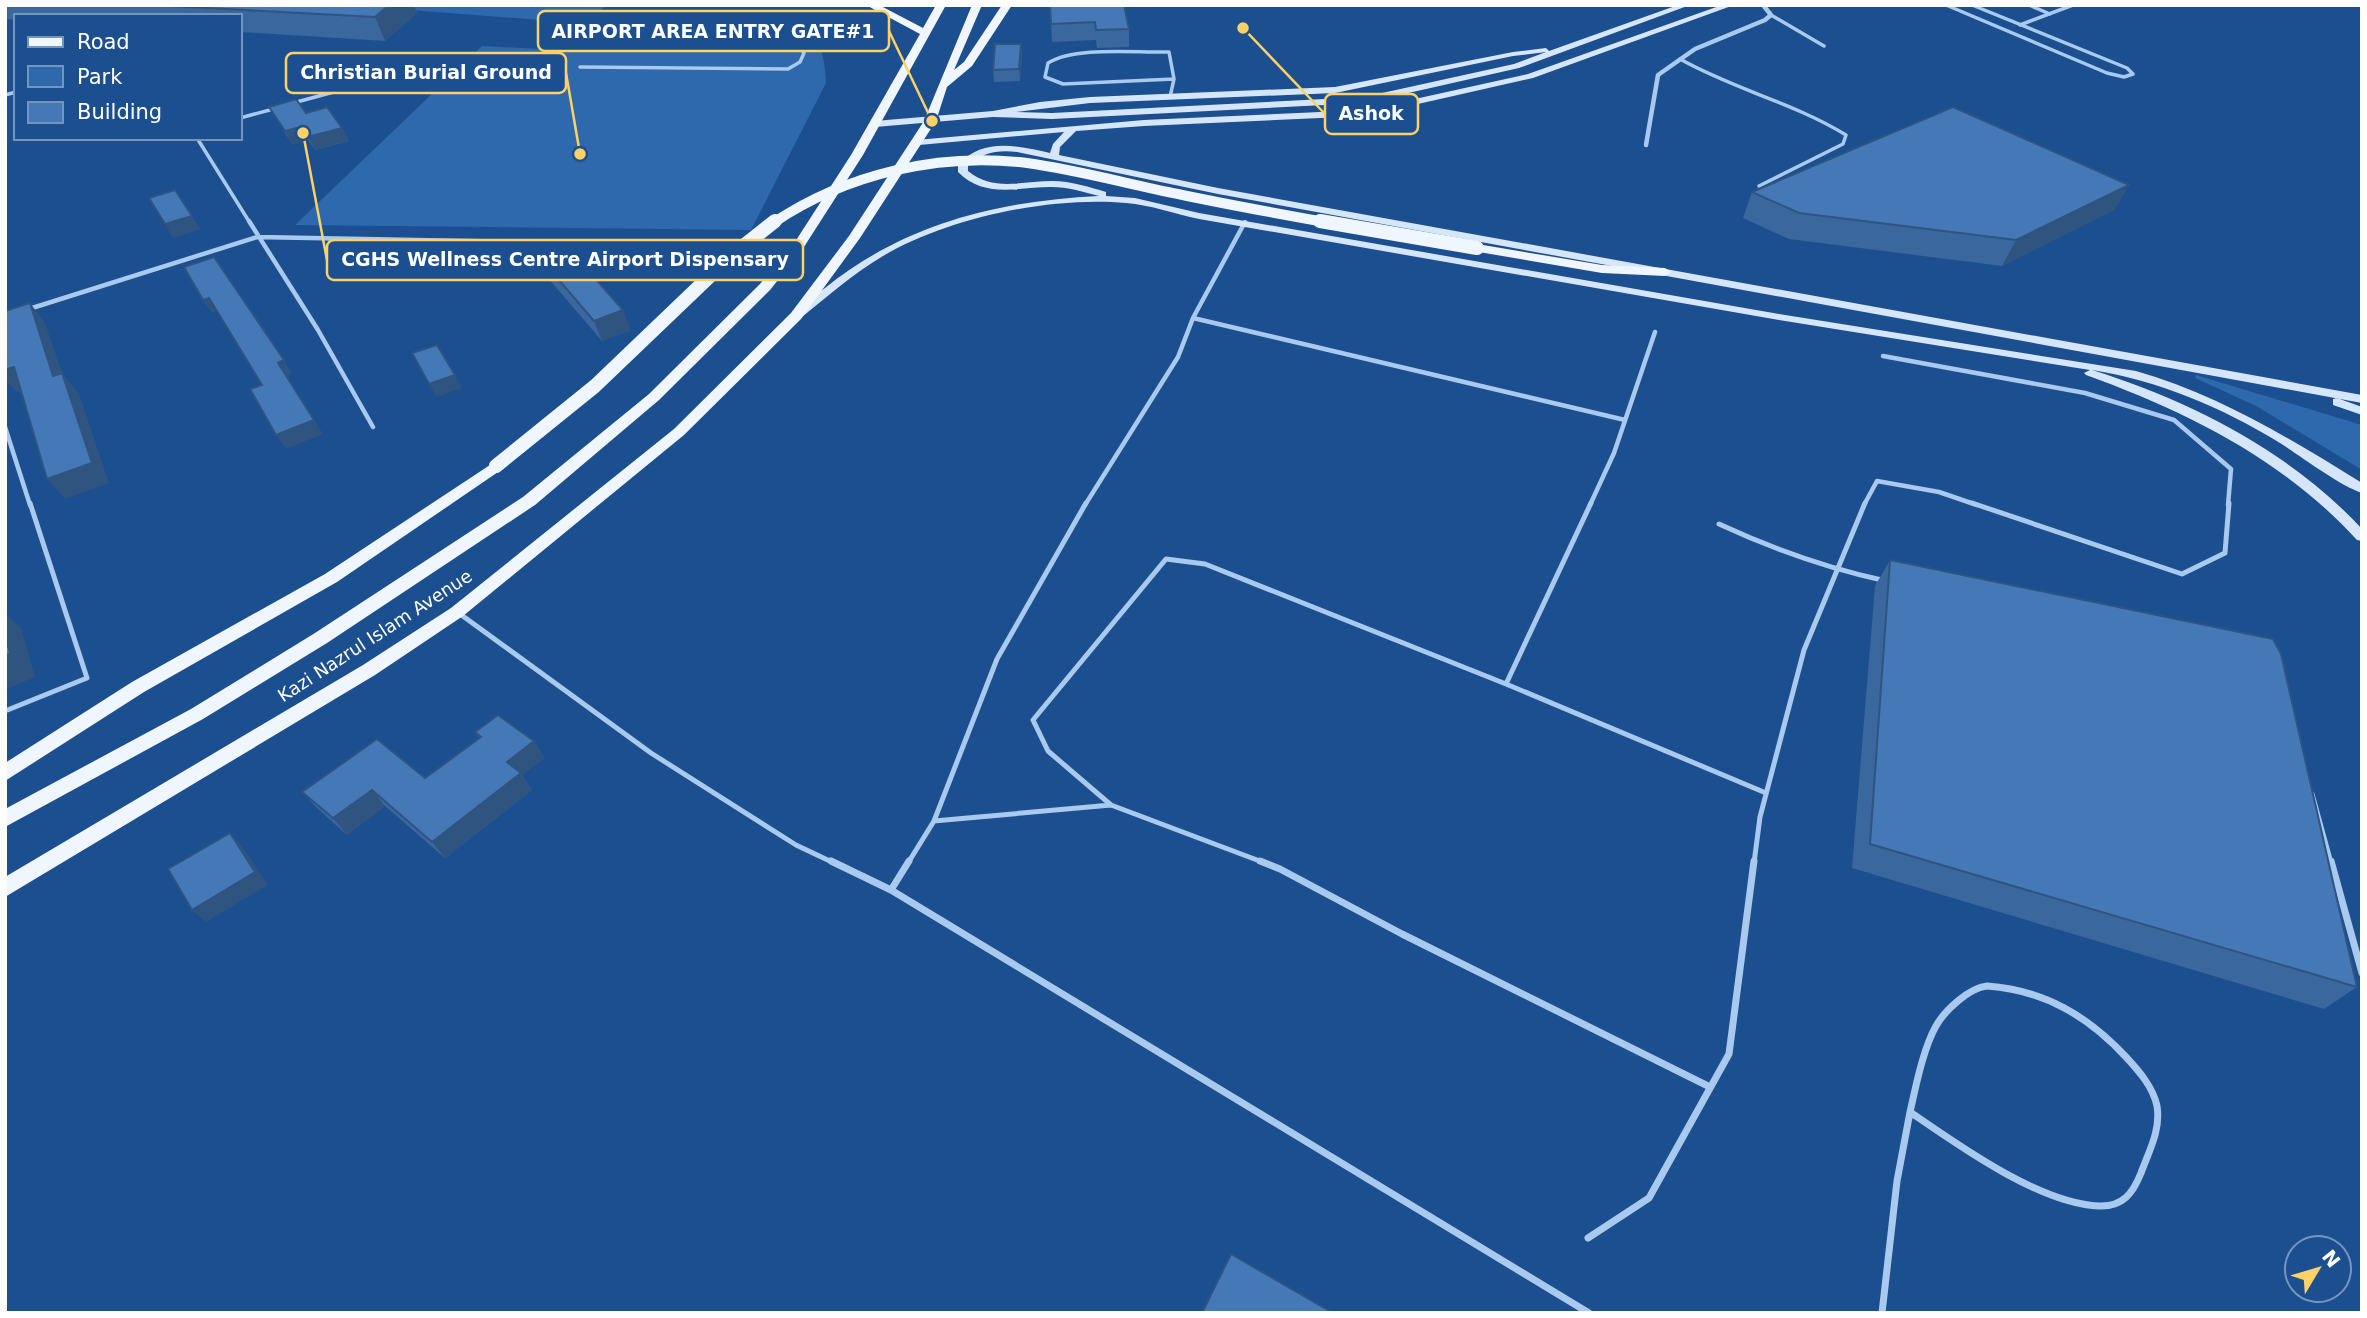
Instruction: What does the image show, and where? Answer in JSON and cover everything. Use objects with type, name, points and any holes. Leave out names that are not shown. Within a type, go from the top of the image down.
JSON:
[{"type":"main road","points":[[5,819],[231,694],[321,638],[528,501],[663,389],[765,287],[798,247],[875,124],[941,5]]},
{"type":"main road","name":"Kazi Nazrul Islam Avenue","points":[[5,888],[369,670],[457,612],[631,472],[736,377],[796,316],[854,239],[919,142],[977,5]]},
{"type":"main road","points":[[942,86],[968,64],[1006,5]]},
{"type":"main road","points":[[875,7],[927,34]]},
{"type":"main road","points":[[5,773],[138,687],[331,578],[496,466],[587,394],[755,236],[810,201],[859,181],[891,172],[960,161],[1021,162],[1082,172],[1198,199],[1477,248],[1602,269],[1665,272]]},
{"type":"street","points":[[993,114],[1052,116],[1346,102],[1497,72],[1686,5]]},
{"type":"street","points":[[919,142],[1144,123],[1333,116],[1383,110],[1530,76],[1730,5]]},
{"type":"street","points":[[1646,145],[1658,75],[1728,34],[1765,22],[1771,15],[1763,5]]},
{"type":"street","points":[[875,124],[993,114],[1049,104],[1335,90],[1513,54],[1572,47]]},
{"type":"street","points":[[1054,157],[1056,146],[1073,129]]},
{"type":"street","points":[[2362,399],[1231,194],[1017,149],[988,149],[970,156],[963,165],[963,172],[975,182],[987,187],[1057,184],[1199,216],[1779,317],[2132,373],[2189,390],[2245,417],[2362,489]]},
{"type":"street","points":[[796,316],[877,255],[928,232],[970,219],[1044,205],[1076,200],[1126,200]]},
{"type":"street","points":[[2045,358],[2157,399],[2229,435],[2318,494],[2346,518],[2362,537]]},
{"type":"street","points":[[2296,387],[2362,411]]},
{"type":"lane","points":[[1946,5],[2107,73],[2124,77],[2133,74],[2127,68],[1972,5]]},
{"type":"lane","points":[[2029,5],[2050,13]]},
{"type":"lane","points":[[2020,24],[2073,5]]},
{"type":"lane","points":[[797,41],[875,7]]},
{"type":"lane","points":[[1771,15],[1824,46]]},
{"type":"lane","points":[[787,27],[853,17]]},
{"type":"lane","points":[[580,67],[783,70],[799,63],[804,53],[782,21]]},
{"type":"lane","points":[[1174,79],[1063,84],[1045,77],[1045,69],[1052,60],[1068,55],[1169,52],[1174,79],[1174,86],[1170,89],[1175,97],[1180,89],[1174,86]]},
{"type":"lane","points":[[1680,60],[1699,71],[1782,103],[1846,135],[1843,144],[1759,186]]},
{"type":"lane","points":[[291,104],[382,79]]},
{"type":"lane","points":[[242,117],[278,107]]},
{"type":"lane","points":[[198,140],[318,330],[373,427]]},
{"type":"lane","points":[[891,890],[934,821],[997,659],[1086,503],[1178,358],[1193,318],[1245,222]]},
{"type":"lane","points":[[19,313],[257,237],[798,247]]},
{"type":"lane","points":[[1193,318],[1625,420]]},
{"type":"lane","points":[[1506,684],[1614,453],[1655,332]]},
{"type":"lane","points":[[1588,1238],[1649,1198],[1729,1054],[1760,817],[1766,793],[1804,650],[1839,571],[1858,516],[1877,481],[1939,492],[2182,574],[2225,553],[2231,469],[2174,420],[2085,393],[1883,356]]},
{"type":"lane","points":[[5,427],[87,678],[5,711]]},
{"type":"lane","points":[[1719,524],[1780,552],[1839,571],[1892,582]]},
{"type":"lane","points":[[1710,1087],[1427,946],[1280,869],[1111,805],[1048,751],[1033,720],[1166,559],[1205,564],[1506,684],[1766,793]]},
{"type":"lane","points":[[457,612],[651,753],[796,845],[891,890],[1589,1313]]},
{"type":"lane","points":[[2309,782],[2362,973]]},
{"type":"lane","points":[[934,821],[1111,805]]},
{"type":"lane","points":[[1882,1313],[1909,1111],[1937,1023],[1977,988],[1996,987],[2026,993],[2073,1010],[2097,1028],[2134,1066],[2154,1094],[2158,1133],[2135,1186],[2124,1201],[2106,1208],[2088,1207],[2010,1174],[1968,1152],[1909,1111]]},
{"type":"green space","points":[[415,5],[606,5],[600,11],[801,12],[820,46],[826,83],[751,230],[295,225],[482,46],[540,49],[567,22],[410,10]]},
{"type":"green space","points":[[2196,375],[2362,425],[2362,470],[2256,406],[2195,378]]},
{"type":"building","points":[[151,5],[389,5],[375,17]]},
{"type":"building","points":[[1050,5],[1124,5],[1129,29],[1096,30],[1095,22],[1051,24]]},
{"type":"building","points":[[995,44],[1021,44],[1019,69],[993,70]]},
{"type":"building","points":[[296,99],[306,113],[327,107],[342,128],[308,137],[301,127],[285,131],[269,107]]},
{"type":"building","points":[[1953,107],[2129,185],[2016,240],[1799,213],[1752,192]]},
{"type":"building","points":[[175,190],[192,216],[165,224],[149,198]]},
{"type":"building","points":[[568,248],[623,310],[594,321],[540,258]]},
{"type":"building","points":[[214,257],[284,360],[278,363],[314,420],[276,435],[250,389],[262,385],[209,298],[203,300],[184,267]]},
{"type":"building","points":[[30,303],[53,376],[62,373],[92,463],[47,479],[14,367],[5,370],[5,311]]},
{"type":"building","points":[[437,345],[455,375],[429,384],[412,353]]},
{"type":"building","points":[[1890,560],[2273,639],[2281,654],[2357,987],[1870,844]]},
{"type":"building","points":[[5,635],[10,653],[5,656]]},
{"type":"building","points":[[498,715],[534,741],[507,762],[521,773],[432,842],[372,790],[333,818],[302,792],[377,739],[425,778],[481,737],[475,732]]},
{"type":"building","points":[[230,833],[255,872],[192,910],[168,869]]},
{"type":"building","points":[[1231,1254],[1333,1313],[1202,1313]]},
{"type":"place","name":"Ashok","points":[[1243,28]]},
{"type":"place","name":"AIRPORT AREA ENTRY GATE#1","points":[[932,121]]},
{"type":"place","name":"CGHS Wellness Centre Airport Dispensary","points":[[303,133]]},
{"type":"place","name":"Christian Burial Ground","points":[[580,154]]}]
